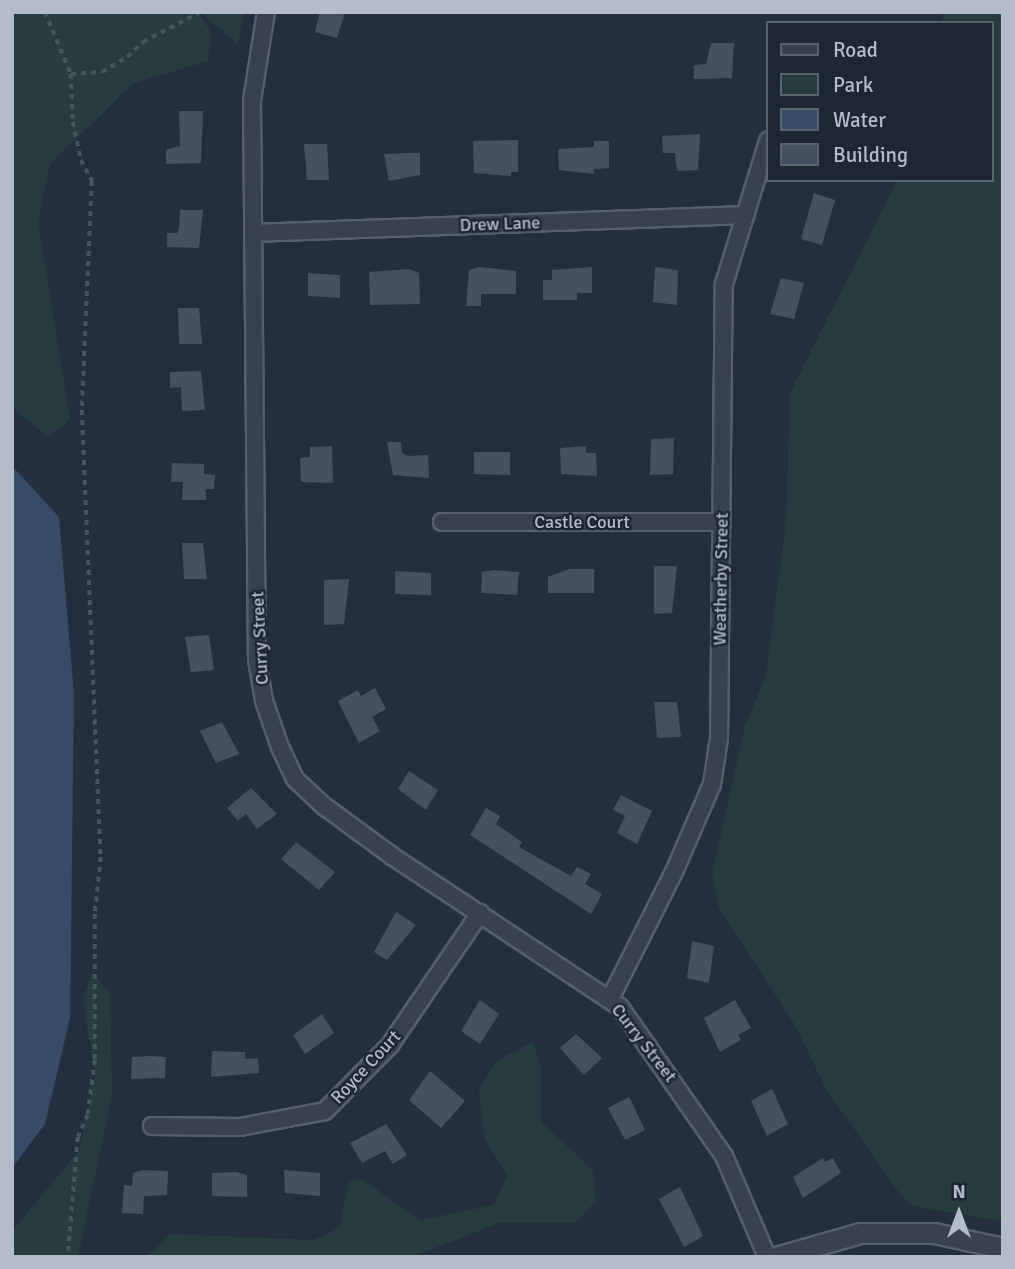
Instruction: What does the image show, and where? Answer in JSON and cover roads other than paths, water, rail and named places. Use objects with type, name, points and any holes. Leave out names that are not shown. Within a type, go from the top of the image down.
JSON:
[{"type":"street","name":"Curry Street","points":[[266,12],[252,100],[257,660],[264,701],[295,779],[391,856],[610,999],[653,1048],[724,1156],[767,1257]]},
{"type":"street","name":"Weatherby Street","points":[[610,999],[674,872],[712,783],[719,738],[724,284],[766,148]]},
{"type":"street","name":"Drew Lane","points":[[253,233],[747,215]]},
{"type":"street","name":"Castle Court","points":[[442,522],[721,522]]},
{"type":"street","name":"Royce Court","points":[[152,1126],[240,1127],[325,1111],[390,1045],[480,913]]},
{"type":"street","points":[[776,1257],[860,1233],[934,1233],[1003,1248]]},
{"type":"water","points":[[12,466],[59,517],[74,694],[70,1018],[45,1124],[12,1168]]}]
